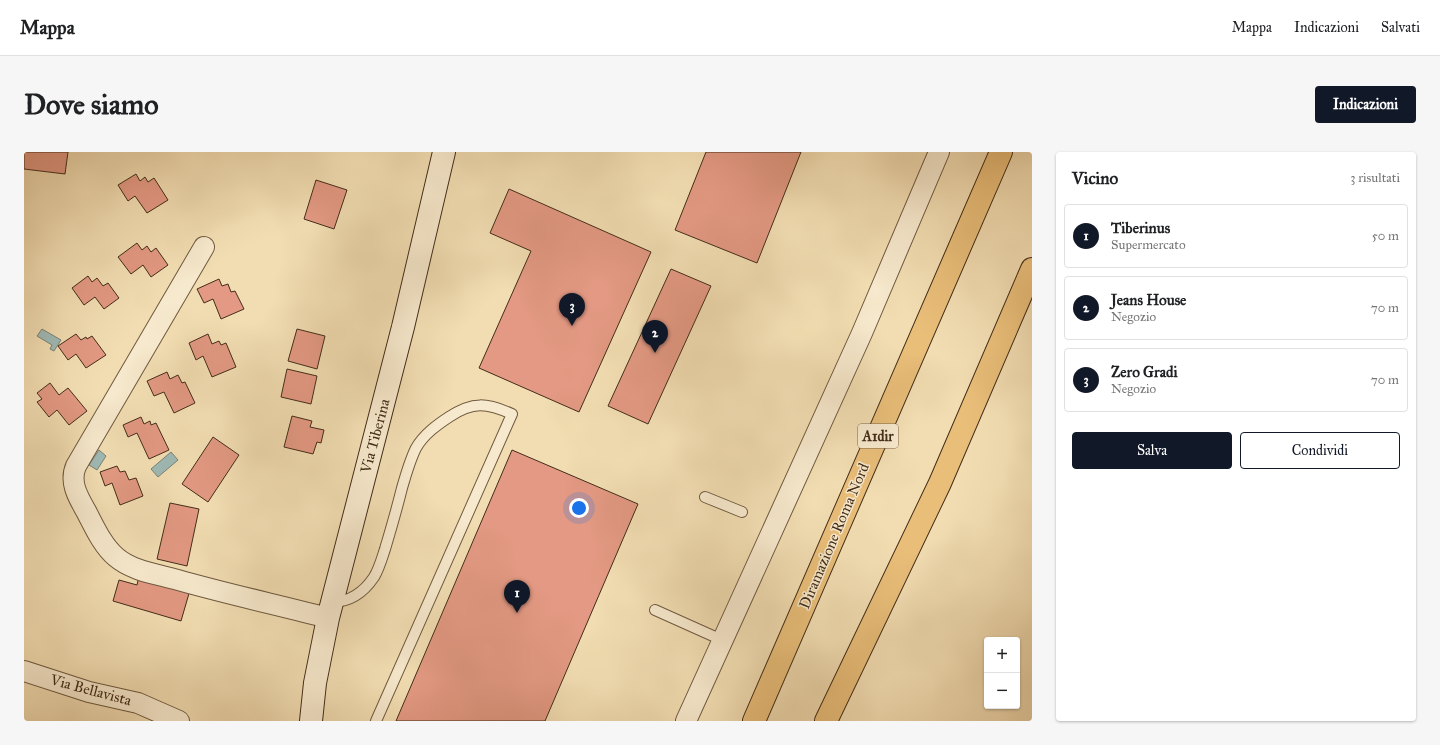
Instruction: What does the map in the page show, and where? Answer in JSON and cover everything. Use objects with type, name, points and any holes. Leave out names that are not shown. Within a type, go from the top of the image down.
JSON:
[{"type":"highway","name":"Diramazione Roma Nord","points":[[754,721],[1001,152]]},
{"type":"highway","points":[[826,721],[940,483],[1032,269]]},
{"type":"main road","name":"Via Tiberina","points":[[311,721],[315,683],[330,610],[403,327],[444,152]]},
{"type":"street","points":[[686,721],[862,333],[939,152]]},
{"type":"street","points":[[204,248],[76,466],[73,480],[76,493],[105,544],[117,558],[130,566],[196,585],[330,610]]},
{"type":"street","name":"Via Bellavista","points":[[28,678],[138,703],[178,721]]},
{"type":"lane","points":[[330,610],[354,597],[374,576],[388,538],[408,470],[416,448],[423,438],[450,416],[472,406],[494,406],[512,414],[376,721]]},
{"type":"lane","points":[[705,497],[742,512]]},
{"type":"lane","points":[[655,610],[722,640]]},
{"type":"water","points":[[42,329],[61,340],[54,351],[50,349],[52,345],[37,336]]},
{"type":"water","points":[[99,450],[106,456],[97,470],[89,465]]},
{"type":"water","points":[[171,452],[178,460],[158,477],[151,469]]},
{"type":"building","points":[[24,152],[68,152],[65,174],[24,169]]},
{"type":"building","points":[[706,152],[801,152],[757,263],[675,230]]},
{"type":"building","points":[[136,174],[140,181],[145,177],[148,182],[154,178],[168,200],[147,213],[135,196],[128,201],[118,185]]},
{"type":"building","points":[[316,180],[347,190],[334,229],[304,219]]},
{"type":"building","points":[[509,189],[651,252],[579,412],[479,368],[531,251],[490,233]]},
{"type":"building","points":[[137,243],[142,250],[147,246],[151,252],[156,248],[168,265],[151,277],[143,265],[131,274],[118,257]]},
{"type":"building","points":[[671,269],[711,286],[648,424],[608,406]]},
{"type":"building","points":[[88,276],[92,282],[97,278],[103,286],[108,283],[119,298],[104,309],[95,297],[84,305],[72,288]]},
{"type":"building","points":[[219,279],[222,286],[228,284],[231,292],[235,291],[244,309],[221,319],[213,299],[204,303],[197,289]]},
{"type":"building","points":[[297,329],[325,336],[317,369],[288,361]]},
{"type":"building","points":[[76,334],[81,340],[92,336],[106,355],[86,368],[76,354],[68,360],[58,346]]},
{"type":"building","points":[[208,334],[212,344],[219,341],[221,345],[226,343],[236,367],[212,377],[203,356],[196,360],[189,343]]},
{"type":"building","points":[[287,369],[317,376],[311,404],[281,397]]},
{"type":"building","points":[[167,372],[170,379],[178,375],[182,383],[185,382],[195,403],[174,413],[164,392],[154,396],[147,381]]},
{"type":"building","points":[[50,383],[59,395],[68,388],[87,411],[69,425],[57,410],[49,417],[37,402],[42,399],[37,393]]},
{"type":"building","points":[[292,416],[312,421],[310,427],[324,430],[321,443],[317,442],[313,454],[284,447]]},
{"type":"building","points":[[141,417],[144,424],[150,421],[151,425],[156,423],[169,450],[149,459],[137,433],[128,437],[123,425]]},
{"type":"building","points":[[213,437],[239,455],[208,502],[182,484]]},
{"type":"building","points":[[512,450],[638,504],[545,721],[396,721]]},
{"type":"building","points":[[117,466],[120,472],[125,471],[129,480],[136,478],[143,496],[120,505],[112,483],[105,486],[100,472]]},
{"type":"building","points":[[170,503],[199,509],[187,566],[157,559]]},
{"type":"building","points":[[139,576],[190,590],[181,621],[113,601],[119,580],[137,585]]},
{"type":"place","name":"Zero Gradi","points":[[572,326]]},
{"type":"place","name":"Jeans House","points":[[655,353]]},
{"type":"place","name":"Tiberinus","points":[[517,613]]}]
